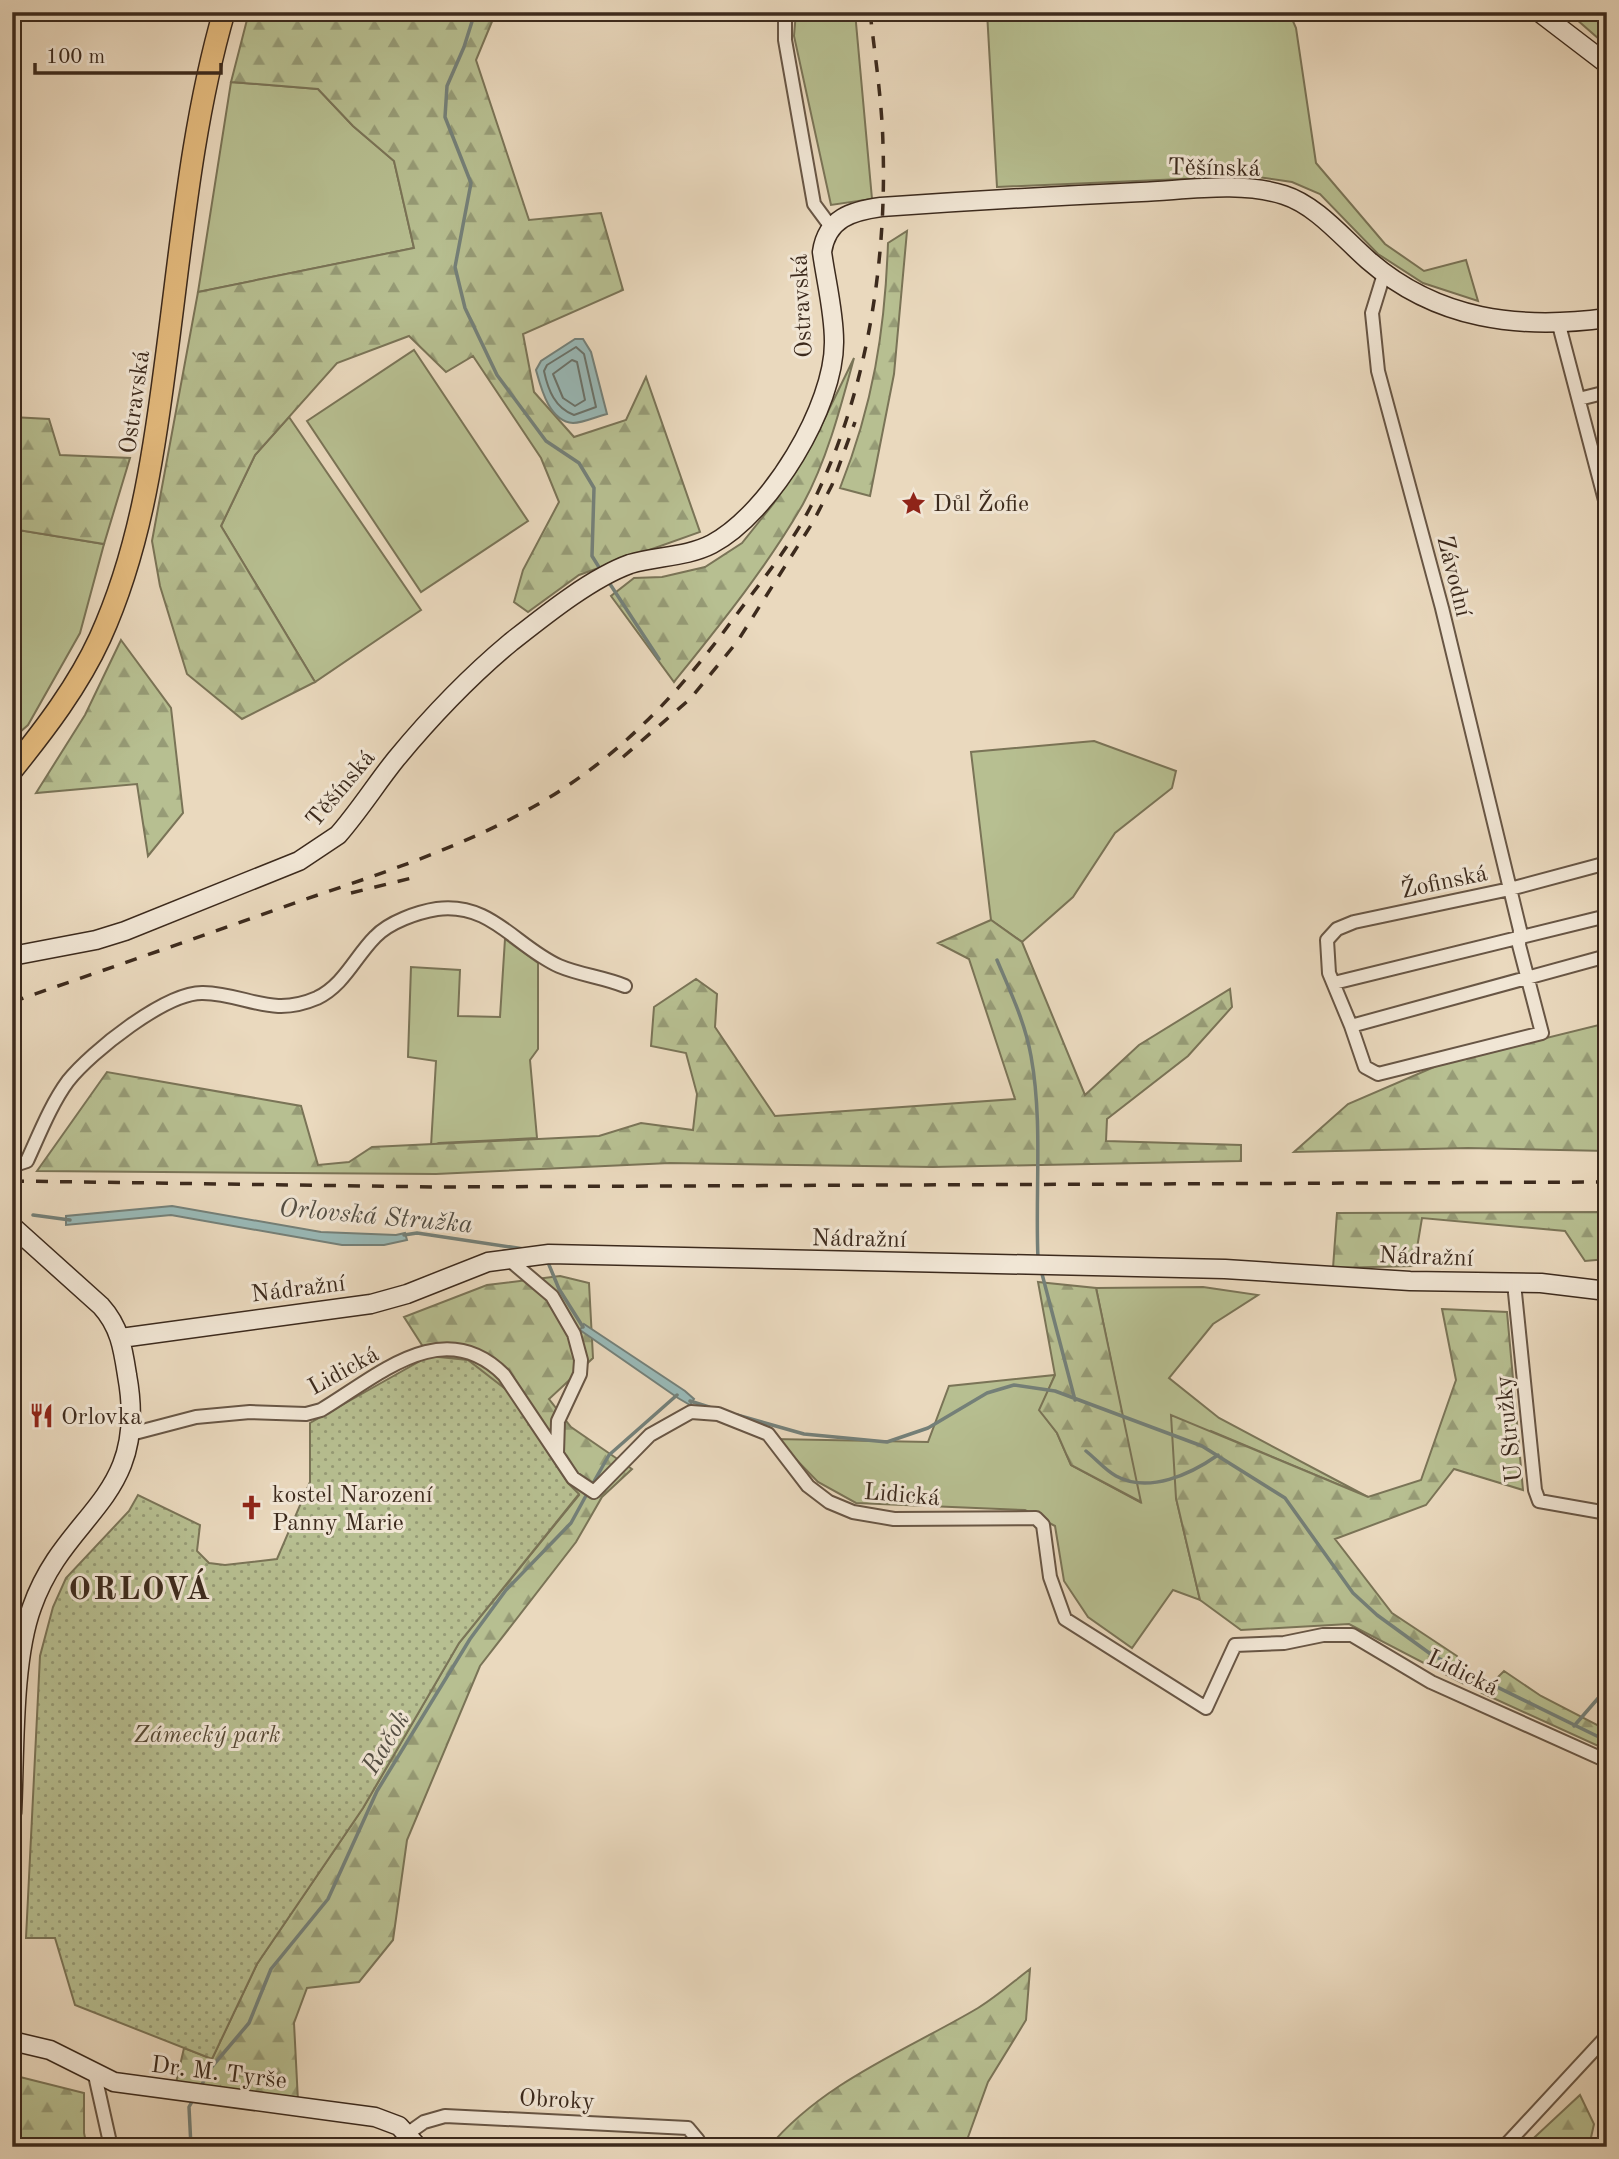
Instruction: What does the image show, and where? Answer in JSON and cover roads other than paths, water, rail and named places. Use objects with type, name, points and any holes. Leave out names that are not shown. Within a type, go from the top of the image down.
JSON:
[{"type":"main road","name":"Ostravská","points":[[13,768],[88,660],[117,598],[132,549],[154,452],[198,132],[224,12]]},
{"type":"street","name":"Ostravská","points":[[611,572],[713,544],[734,528],[770,491],[791,462],[828,387],[834,342],[822,252],[824,240],[831,227],[814,204],[785,40],[785,12]]},
{"type":"street","points":[[1539,12],[1607,64]]},
{"type":"street","name":"Těšínská","points":[[831,227],[848,213],[881,207],[1204,187],[1264,191],[1284,195],[1305,205],[1384,274],[1435,302],[1489,319],[1525,324],[1559,325],[1607,318]]},
{"type":"street","name":"Závodní","points":[[1351,1026],[1365,1066],[1378,1074],[1542,1033],[1442,608],[1378,371],[1372,313],[1384,274]]},
{"type":"street","points":[[1559,325],[1606,501]]},
{"type":"street","points":[[1579,400],[1607,392]]},
{"type":"street","name":"Těšínská","points":[[12,956],[96,940],[125,931],[299,861],[322,848],[338,835],[394,762],[464,686],[511,642],[611,572]]},
{"type":"street","name":"Žofinská","points":[[1331,978],[1327,940],[1337,929],[1354,922],[1510,889],[1607,863]]},
{"type":"street","points":[[12,1166],[27,1161],[69,1081],[111,1041],[146,1015],[190,993],[220,994],[279,1008],[319,997],[348,973],[375,936],[404,919],[438,909],[483,914],[559,966],[625,986]]},
{"type":"street","points":[[1607,916],[1331,978],[1351,1026],[1607,956]]},
{"type":"street","points":[[12,1226],[102,1306],[114,1322],[121,1338],[130,1390],[131,1434],[117,1479],[100,1507],[56,1557],[17,1637],[12,1814]]},
{"type":"street","name":"Nádražní","points":[[121,1338],[379,1302],[506,1257],[597,1254],[1213,1269],[1410,1281],[1514,1283],[1607,1291]]},
{"type":"street","points":[[506,1257],[552,1296],[564,1311],[581,1360],[580,1374],[558,1421],[557,1453]]},
{"type":"street","name":"U Stružky","points":[[1514,1283],[1535,1490],[1539,1502],[1607,1513]]},
{"type":"street","name":"Lidická","points":[[131,1434],[196,1417],[250,1412],[313,1412],[410,1356],[432,1348],[471,1352],[491,1362],[510,1384],[573,1478],[594,1492],[650,1434],[691,1412],[718,1414],[768,1434],[808,1486],[829,1502],[852,1512],[894,1519],[1036,1518],[1043,1525],[1050,1577],[1065,1619],[1206,1708],[1235,1645],[1284,1643],[1323,1635],[1352,1635],[1431,1682],[1607,1761]]},
{"type":"street","points":[[1504,2147],[1607,2036]]},
{"type":"street","name":"Dr. M. Tyrše","points":[[12,2041],[50,2050],[114,2082],[375,2117],[399,2126],[413,2140]]},
{"type":"street","points":[[94,2071],[111,2147]]},
{"type":"street","name":"Obroky","points":[[413,2140],[424,2122],[445,2116],[688,2128],[698,2140],[698,2147]]},
{"type":"water","points":[[575,339],[583,339],[591,352],[607,414],[573,423],[565,421],[552,410],[536,370],[541,361]]},
{"type":"water","points":[[172,1206],[321,1232],[396,1235],[405,1233],[407,1240],[384,1245],[342,1245],[171,1215],[66,1225],[66,1216]]},
{"type":"water","points":[[584,1324],[685,1391],[694,1399],[690,1405],[580,1330]]},
{"type":"waterway","points":[[475,12],[447,86],[445,117],[471,183],[455,267],[465,308],[497,375],[546,441],[579,463],[594,488],[592,556],[602,572]]},
{"type":"waterway","points":[[608,581],[659,659]]},
{"type":"waterway","points":[[997,960],[1025,1031],[1035,1081],[1038,1132],[1038,1259]]},
{"type":"waterway","name":"Orlovská Stružka","points":[[33,1215],[70,1220]]},
{"type":"waterway","name":"Orlovská Stružka","points":[[404,1235],[417,1233],[524,1249]]},
{"type":"waterway","name":"Orlovská Stružka","points":[[547,1260],[559,1289],[583,1327]]},
{"type":"waterway","points":[[1041,1270],[1075,1400]]},
{"type":"waterway","name":"Orlovská Stružka","points":[[737,1415],[804,1434],[887,1442],[928,1428],[987,1393],[1014,1385],[1055,1391],[1202,1446],[1285,1498],[1353,1593],[1377,1615],[1432,1655],[1607,1741]]},
{"type":"waterway","name":"Račok","points":[[592,1485],[609,1455],[677,1395]]},
{"type":"waterway","name":"Orlovská Stružka","points":[[690,1401],[709,1407]]},
{"type":"waterway","points":[[1086,1451],[1116,1476],[1142,1483],[1183,1475],[1218,1455]]},
{"type":"waterway","name":"Račok","points":[[200,2088],[210,2069],[249,2023],[271,1969],[328,1899],[377,1791],[470,1639],[506,1590],[571,1523],[588,1492]]},
{"type":"waterway","points":[[1574,1726],[1607,1688]]},
{"type":"waterway","name":"Račok","points":[[191,2147],[189,2107],[194,2098]]},
{"type":"railway","points":[[12,1002],[393,869],[478,835],[533,807],[591,769],[642,725],[688,676],[774,565],[803,521],[830,464],[859,376],[876,283],[883,191],[881,112],[870,12]]},
{"type":"railway","points":[[623,757],[690,699],[737,642],[813,522],[832,485],[855,422]]},
{"type":"railway","points":[[351,893],[420,876]]},
{"type":"railway","points":[[12,1181],[435,1187],[1607,1182]]},
{"type":"place","name":"Důl Žofie","points":[[913,503]]},
{"type":"place","name":"Orlovka","points":[[41,1416]]},
{"type":"place","name":"kostel Narození Panny Marie","points":[[252,1508]]},
{"type":"district","name":"ORLOVÁ","points":[[140,1588]]},
{"type":"park label","name":"Zámecký park","points":[[207,1734]]}]
